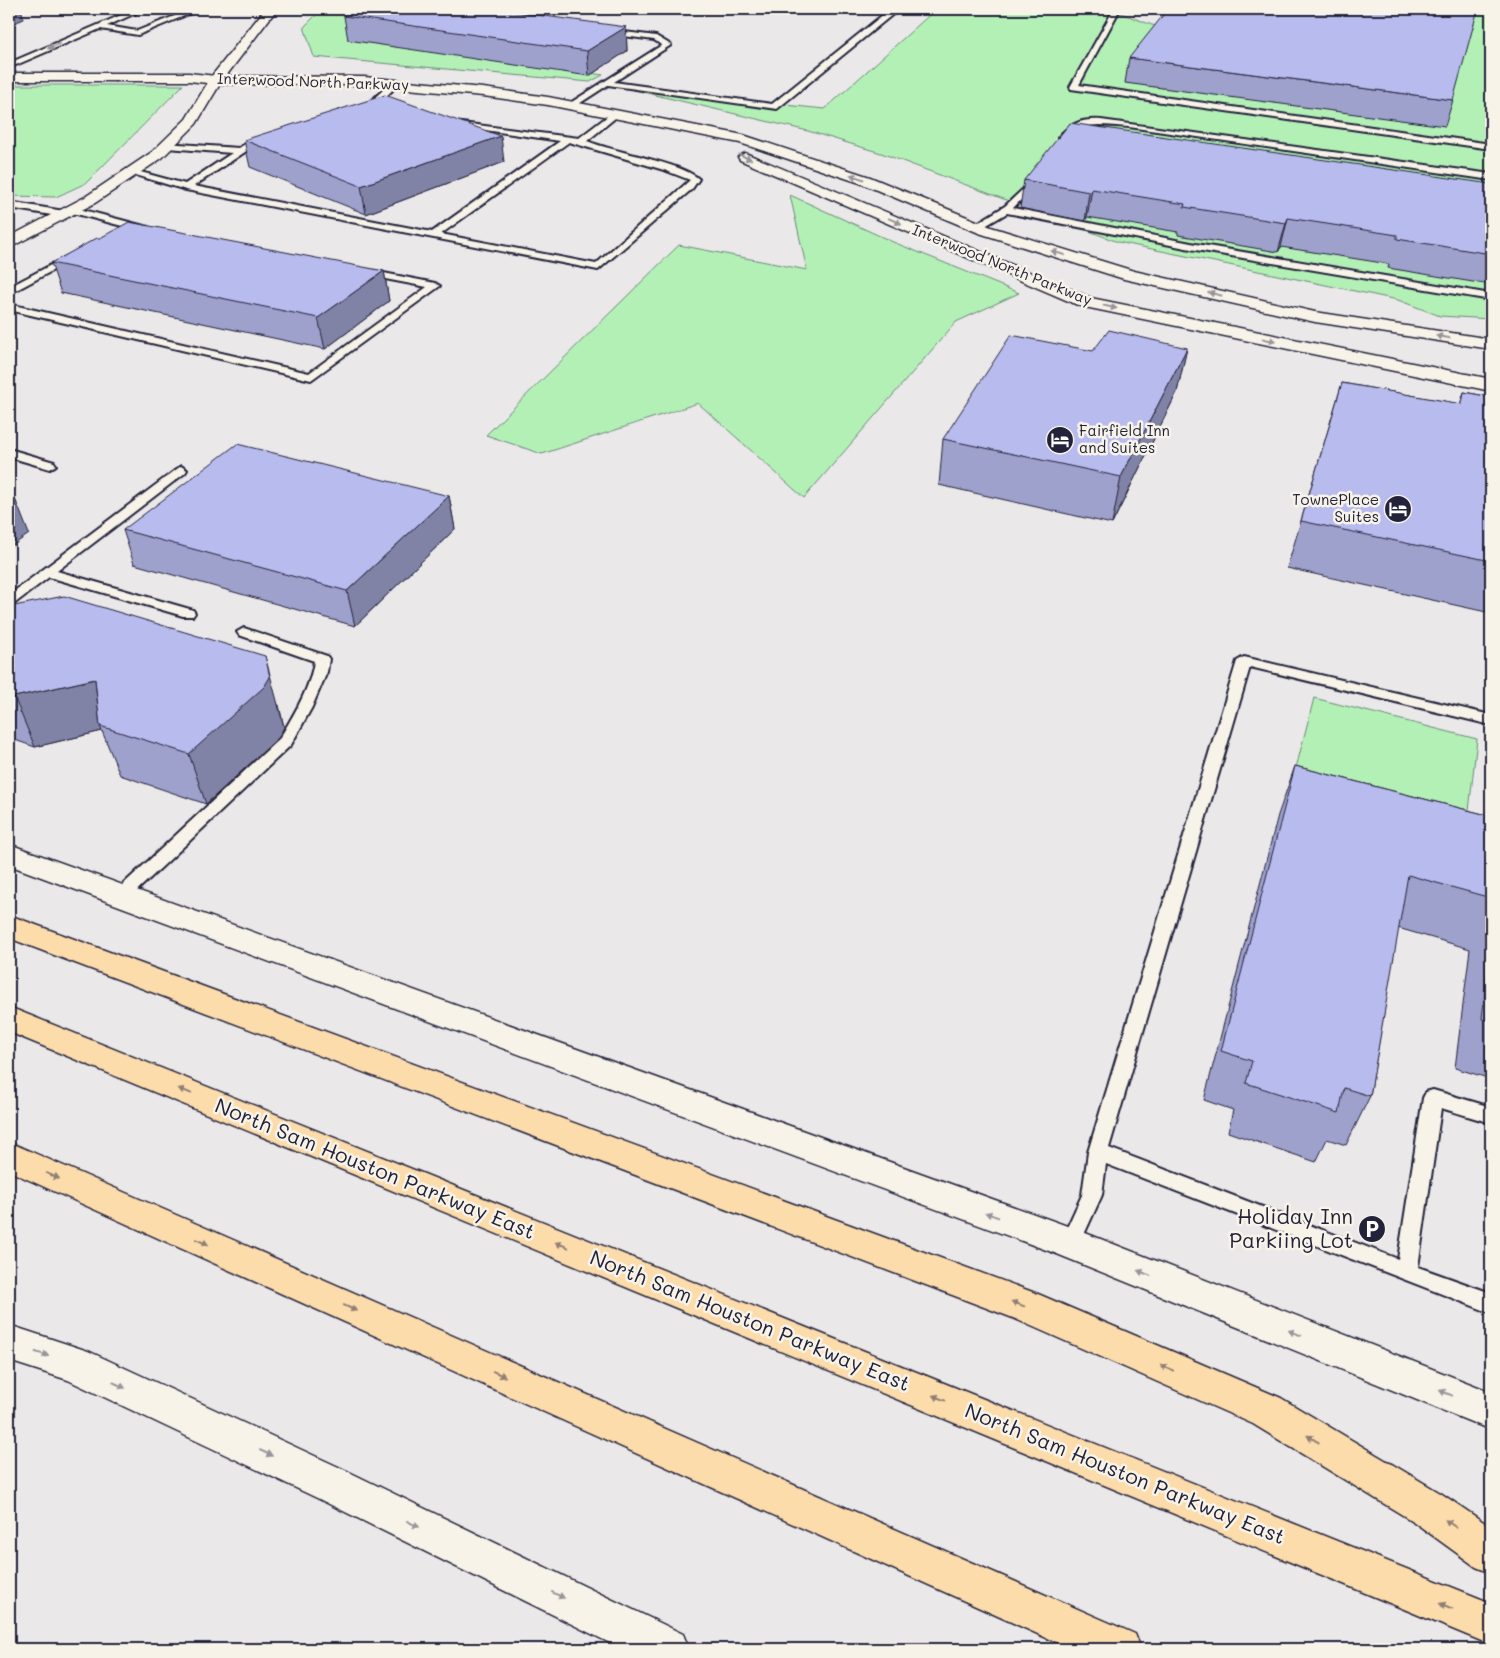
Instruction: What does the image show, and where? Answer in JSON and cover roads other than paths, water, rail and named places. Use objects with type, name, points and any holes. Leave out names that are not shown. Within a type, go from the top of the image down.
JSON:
[{"type":"highway","points":[[9,926],[1025,1306],[1267,1411],[1428,1508],[1491,1552]]},
{"type":"highway","name":"North Sam Houston Parkway East","points":[[9,1019],[1491,1624]]},
{"type":"highway","points":[[9,1156],[1120,1649]]},
{"type":"street","points":[[9,243],[68,212],[133,173],[167,145],[191,122],[216,80],[271,9]]},
{"type":"street","name":"Interwood North Parkway","points":[[9,77],[189,77],[216,80],[395,84],[483,92],[616,114],[743,139],[865,180],[977,227],[1130,275],[1315,317],[1491,344]]},
{"type":"street","name":"Interwood North Parkway","points":[[616,114],[722,147],[1086,302],[1491,385]]},
{"type":"street","points":[[1151,316],[1174,285]]},
{"type":"street","points":[[9,854],[1070,1244],[1491,1411]]},
{"type":"street","points":[[9,1343],[74,1364],[331,1484],[668,1649]]},
{"type":"lane","points":[[110,9],[134,12]]},
{"type":"lane","points":[[9,66],[143,9]]},
{"type":"lane","points":[[98,27],[138,33],[198,9]]},
{"type":"lane","points":[[517,20],[538,9]]},
{"type":"lane","points":[[608,83],[774,108],[895,10],[893,9]]},
{"type":"lane","points":[[1117,9],[1074,87],[1491,147]]},
{"type":"lane","points":[[508,19],[537,23]]},
{"type":"lane","points":[[571,106],[668,45],[656,38],[596,30]]},
{"type":"lane","points":[[364,114],[395,84]]},
{"type":"lane","points":[[581,141],[616,114]]},
{"type":"lane","points":[[1059,143],[1068,128],[1079,122],[1129,125],[1491,177]]},
{"type":"lane","points":[[133,173],[186,188],[598,267],[689,187],[695,179],[679,171],[596,148],[581,141],[451,124]]},
{"type":"lane","points":[[186,188],[250,144],[276,139]]},
{"type":"lane","points":[[432,236],[568,139]]},
{"type":"lane","points":[[167,145],[239,152]]},
{"type":"lane","points":[[977,227],[1007,210],[1022,198],[1040,172]]},
{"type":"lane","points":[[9,205],[68,212],[151,230]]},
{"type":"lane","points":[[1007,210],[1196,247],[1491,297]]},
{"type":"lane","points":[[113,235],[130,226]]},
{"type":"lane","points":[[9,291],[78,254]]},
{"type":"lane","points":[[9,307],[311,377],[435,286],[357,271]]},
{"type":"lane","points":[[9,453],[50,465]]},
{"type":"lane","points":[[9,601],[181,470]]},
{"type":"lane","points":[[45,572],[188,614]]},
{"type":"lane","points":[[122,895],[286,741],[305,708],[320,672],[322,659],[244,632]]},
{"type":"lane","points":[[1070,1244],[1092,1195],[1098,1152],[1244,662],[1491,720]]},
{"type":"lane","points":[[1406,1272],[1433,1098],[1491,1115]]},
{"type":"lane","points":[[1098,1152],[1406,1272],[1491,1303]]},
{"type":"place","name":"Fairfield Inn and Suites","points":[[1060,440]]},
{"type":"place","name":"TownePlace Suites","points":[[1398,509]]},
{"type":"place","name":"Holiday Inn Parkiing Lot","points":[[1372,1229]]}]
